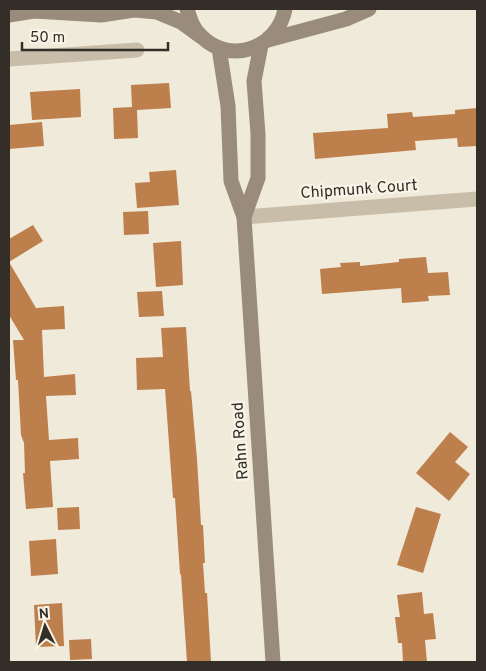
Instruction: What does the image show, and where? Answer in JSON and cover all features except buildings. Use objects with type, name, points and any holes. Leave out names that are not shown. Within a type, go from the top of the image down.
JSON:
[{"type":"street","points":[[187,9],[191,23],[200,36]]},
{"type":"street","points":[[265,42],[279,27],[285,9]]},
{"type":"street","points":[[9,15],[38,10],[101,15],[134,10],[157,12],[181,22],[218,48],[233,51],[247,50],[265,42],[346,19],[368,9]]},
{"type":"street","name":"Rahn Road","points":[[244,217],[258,178],[258,134],[254,81],[265,42]]},
{"type":"street","name":"Rahn Road","points":[[218,48],[228,106],[231,181],[244,217],[273,662]]},
{"type":"street","points":[[9,59],[137,50]]},
{"type":"street","name":"Chipmunk Court","points":[[244,217],[477,199]]}]
